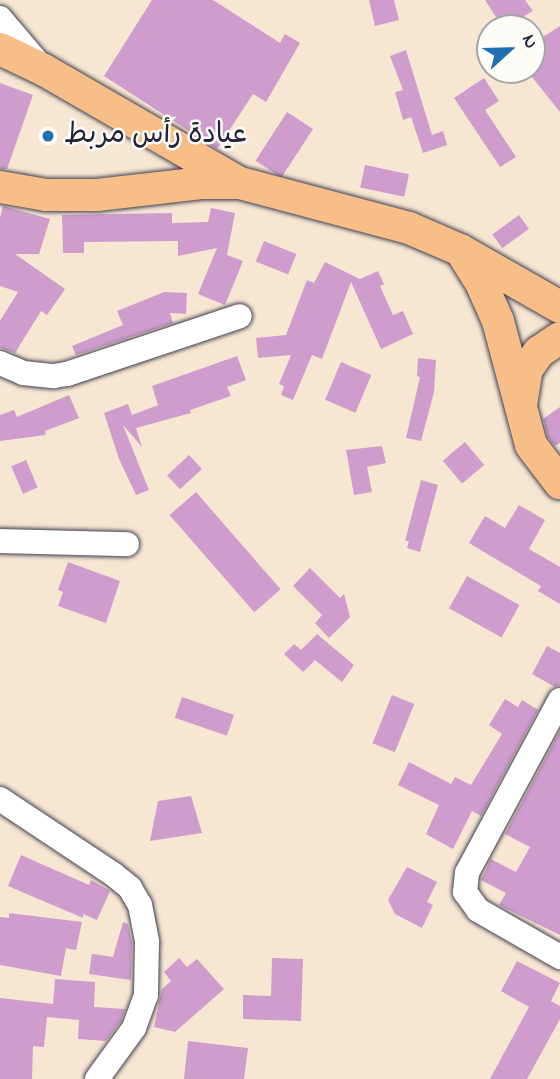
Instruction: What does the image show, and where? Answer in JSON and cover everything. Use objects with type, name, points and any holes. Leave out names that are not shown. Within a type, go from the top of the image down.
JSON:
[{"type":"main road","points":[[0,49],[44,70],[240,183]]},
{"type":"main road","points":[[0,187],[46,195],[97,195],[203,183],[240,183],[409,228],[460,250],[560,307]]},
{"type":"main road","points":[[460,250],[482,285],[498,321],[531,444],[560,483]]},
{"type":"main road","points":[[520,409],[527,369],[539,352],[560,338]]},
{"type":"street","points":[[0,18],[44,70]]},
{"type":"street","points":[[0,363],[23,373],[54,376],[67,374],[240,316]]},
{"type":"street","points":[[0,541],[127,544]]},
{"type":"street","points":[[560,700],[467,873],[465,892],[478,911],[560,957]]},
{"type":"street","points":[[0,799],[113,874],[130,888],[139,905],[146,942],[146,995],[134,1028],[97,1079]]},
{"type":"building","points":[[152,0],[213,0],[280,43],[285,34],[300,43],[266,102],[253,94],[217,149],[104,76]]},
{"type":"building","points":[[369,0],[394,0],[399,20],[375,26]]},
{"type":"building","points":[[485,0],[525,0],[533,11],[528,14],[494,14]]},
{"type":"building","points":[[560,26],[560,112],[538,84],[546,84],[546,35]]},
{"type":"building","points":[[406,50],[432,135],[443,131],[447,145],[423,153],[411,117],[403,120],[395,92],[403,90],[390,56]]},
{"type":"building","points":[[0,83],[33,95],[7,169],[0,169]]},
{"type":"building","points":[[476,83],[488,84],[499,101],[485,110],[516,157],[500,167],[454,98]]},
{"type":"building","points":[[287,112],[313,129],[281,178],[255,161]]},
{"type":"building","points":[[365,165],[409,174],[404,197],[360,187]]},
{"type":"building","points":[[3,206],[50,219],[39,254],[15,254],[65,289],[47,315],[41,311],[15,353],[0,348],[0,321],[18,292],[0,286],[0,218]]},
{"type":"building","points":[[211,208],[235,213],[227,255],[243,261],[225,305],[198,294],[217,248],[178,256],[178,241],[84,242],[84,253],[63,253],[62,215],[172,213],[172,223],[208,222]]},
{"type":"building","points":[[519,215],[529,229],[502,248],[492,234]]},
{"type":"building","points":[[264,241],[296,254],[288,275],[256,261]]},
{"type":"building","points":[[325,262],[360,279],[378,271],[384,284],[380,286],[393,315],[403,311],[413,334],[381,349],[351,282],[322,359],[312,355],[293,400],[281,395],[284,386],[279,384],[291,355],[258,358],[256,338],[286,335],[307,280],[314,283]]},
{"type":"building","points":[[164,292],[187,293],[186,314],[170,313],[173,323],[76,355],[72,346],[123,325],[117,311]]},
{"type":"building","points":[[237,356],[246,380],[227,387],[231,396],[190,410],[191,413],[136,428],[142,447],[123,425],[149,490],[136,495],[119,459],[104,413],[128,404],[132,415],[158,405],[152,386]]},
{"type":"building","points":[[418,358],[436,360],[434,392],[421,441],[406,438],[420,377],[417,376]]},
{"type":"building","points":[[341,362],[371,375],[355,413],[325,400]]},
{"type":"building","points":[[69,395],[79,418],[45,431],[46,435],[0,441],[0,415],[14,410],[17,417]]},
{"type":"building","points":[[560,407],[560,443],[555,446],[548,437],[543,419]]},
{"type":"building","points":[[465,442],[484,465],[462,484],[443,461]]},
{"type":"building","points":[[382,446],[386,463],[367,467],[372,492],[354,495],[346,450]]},
{"type":"building","points":[[189,455],[202,469],[180,489],[167,475]]},
{"type":"building","points":[[26,460],[38,488],[23,494],[11,466]]},
{"type":"building","points":[[421,480],[438,485],[420,552],[407,548],[409,541],[405,541]]},
{"type":"building","points":[[196,492],[281,589],[254,612],[170,515]]},
{"type":"building","points":[[519,505],[545,520],[529,549],[560,567],[560,604],[538,591],[541,586],[469,543],[485,516],[505,528]]},
{"type":"building","points":[[68,562],[120,581],[106,623],[58,606],[63,592],[58,590]]},
{"type":"building","points":[[310,568],[340,598],[344,594],[350,617],[329,638],[315,623],[322,615],[293,586]]},
{"type":"building","points":[[467,576],[519,605],[502,637],[449,608]]},
{"type":"building","points":[[317,634],[354,665],[342,682],[315,660],[303,672],[284,654],[294,644],[301,650]]},
{"type":"building","points":[[547,646],[560,653],[560,685],[555,687],[532,674]]},
{"type":"building","points":[[392,695],[414,704],[395,752],[373,743]]},
{"type":"building","points":[[182,697],[234,715],[227,736],[175,718]]},
{"type":"building","points":[[505,699],[518,707],[522,700],[538,710],[481,816],[472,811],[453,849],[426,834],[439,805],[398,785],[409,762],[451,784],[455,777],[471,785],[502,734],[489,725]]},
{"type":"building","points":[[560,731],[560,935],[499,905],[506,893],[481,880],[491,859],[516,872],[530,847],[505,834]]},
{"type":"building","points":[[191,796],[202,833],[150,841],[158,801]]},
{"type":"building","points":[[21,855],[89,885],[91,880],[110,891],[97,920],[83,914],[83,918],[8,886]]},
{"type":"building","points":[[407,867],[437,882],[427,902],[433,905],[422,928],[395,914],[388,900]]},
{"type":"building","points":[[9,913],[82,922],[76,950],[66,948],[61,976],[0,965],[0,917],[9,918]]},
{"type":"building","points":[[123,922],[128,924],[132,943],[131,980],[89,974],[92,954],[113,957]]},
{"type":"building","points":[[179,958],[187,967],[197,959],[224,989],[175,1032],[154,1027],[162,989],[171,981],[164,972]]},
{"type":"building","points":[[272,958],[303,959],[301,1021],[243,1019],[243,995],[271,996]]},
{"type":"building","points":[[517,961],[560,983],[551,1001],[560,1006],[560,1019],[527,1079],[490,1079],[529,1007],[501,991]]},
{"type":"building","points":[[55,979],[95,982],[94,1007],[125,1009],[121,1021],[106,1041],[78,1039],[79,1020],[47,1017],[44,1047],[33,1046],[32,1079],[0,1079],[0,998],[53,1004]]},
{"type":"building","points":[[188,1041],[248,1048],[244,1079],[184,1079]]},
{"type":"place","name":"عيادة رأس مربط","points":[[48,136]]}]
